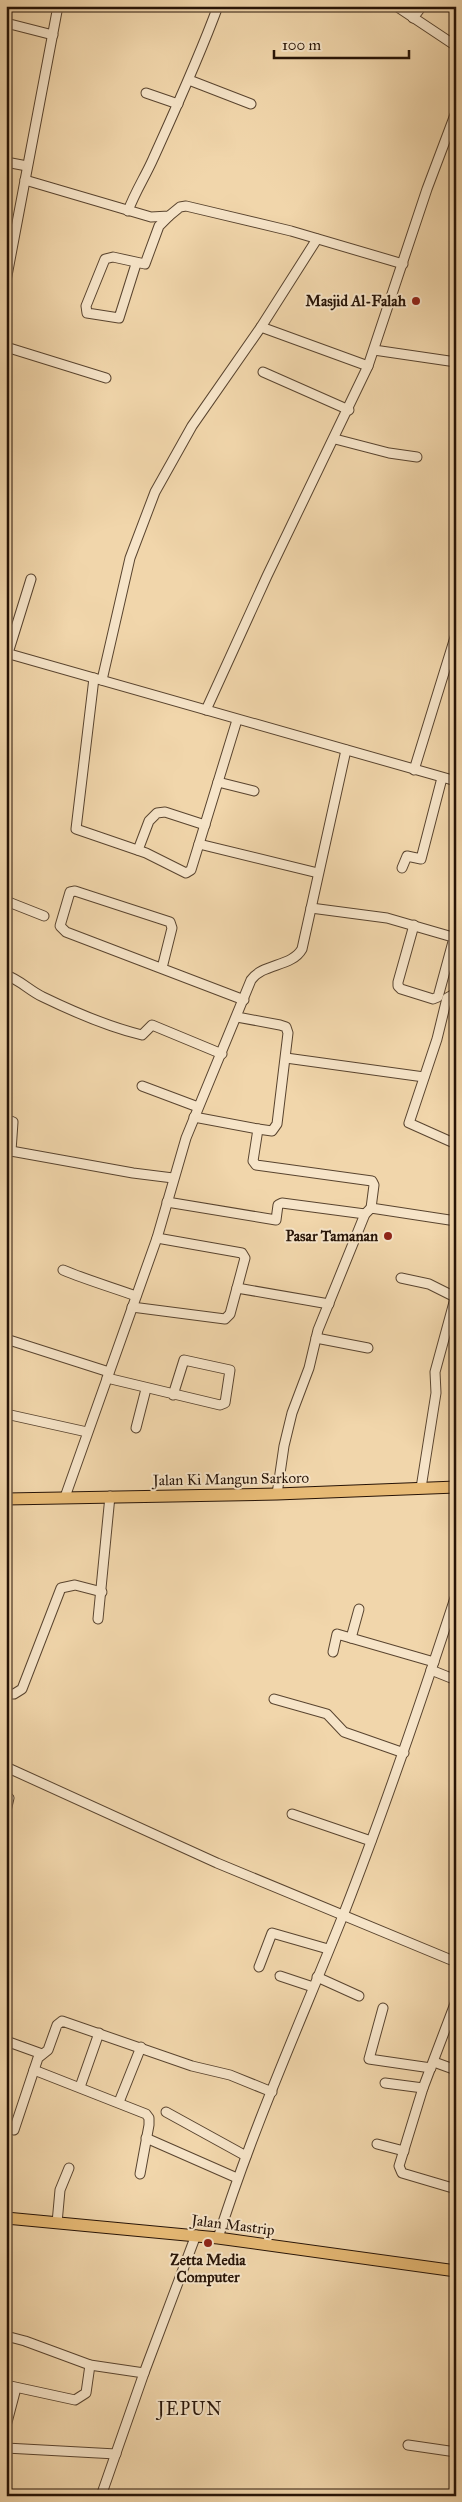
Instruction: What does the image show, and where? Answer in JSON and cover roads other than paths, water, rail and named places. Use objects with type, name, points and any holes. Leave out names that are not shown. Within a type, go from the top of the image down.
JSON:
[{"type":"main road","name":"Jalan Ki Mangun Sarkoro","points":[[6,1499],[277,1494],[456,1487]]},
{"type":"main road","name":"Jalan Mastrip","points":[[6,2218],[218,2238],[456,2271]]},
{"type":"street","points":[[6,281],[8,260],[58,6]]},
{"type":"street","points":[[128,211],[135,192],[151,164],[189,80],[218,6]]},
{"type":"street","points":[[396,6],[456,46]]},
{"type":"street","points":[[414,18],[422,6]]},
{"type":"street","points":[[6,23],[53,35]]},
{"type":"street","points":[[189,80],[251,104]]},
{"type":"street","points":[[146,93],[178,104]]},
{"type":"street","points":[[206,710],[267,576],[349,410],[368,366],[456,112]]},
{"type":"street","points":[[6,162],[27,166]]},
{"type":"street","points":[[25,180],[151,217],[169,216]]},
{"type":"street","points":[[136,264],[119,318],[87,313],[86,306],[105,259],[113,257],[144,265],[159,226],[180,207],[186,206],[318,238],[403,264]]},
{"type":"street","points":[[151,217],[159,226]]},
{"type":"street","points":[[237,720],[191,870],[188,873],[138,850],[79,831],[74,826],[98,679],[130,558],[155,492],[192,426],[261,326],[318,238]]},
{"type":"street","points":[[261,326],[368,366]]},
{"type":"street","points":[[6,347],[106,378]]},
{"type":"street","points":[[374,350],[456,362]]},
{"type":"street","points":[[263,372],[349,410]]},
{"type":"street","points":[[335,439],[389,453],[417,456]]},
{"type":"street","points":[[31,579],[7,653],[456,782]]},
{"type":"street","points":[[414,770],[456,634]]},
{"type":"street","points":[[65,1497],[157,1238],[173,1178],[194,1117],[254,976],[300,952],[346,750]]},
{"type":"street","points":[[402,868],[407,856],[421,859],[442,778]]},
{"type":"street","points":[[218,782],[254,791]]},
{"type":"street","points":[[138,850],[149,821],[157,813],[165,812],[205,825]]},
{"type":"street","points":[[199,844],[318,873]]},
{"type":"street","points":[[162,968],[172,928],[170,922],[76,891],[70,892],[61,919],[62,930],[244,1000]]},
{"type":"street","points":[[6,901],[44,916]]},
{"type":"street","points":[[311,908],[387,918],[414,925],[455,938],[438,997],[433,999],[399,988],[397,984],[414,925]]},
{"type":"street","points":[[6,975],[19,980],[42,997],[114,1026],[142,1034],[148,1026],[152,1025],[222,1054]]},
{"type":"street","points":[[456,993],[447,998],[410,1124],[456,1144]]},
{"type":"street","points":[[194,1117],[272,1131],[277,1124],[286,1058],[286,1027],[237,1017]]},
{"type":"street","points":[[286,1058],[424,1077]]},
{"type":"street","points":[[142,1086],[198,1107]]},
{"type":"street","points":[[6,1119],[13,1122],[9,1152],[173,1178]]},
{"type":"street","points":[[258,1129],[254,1164],[372,1181],[374,1185],[368,1211],[316,1338],[309,1368],[287,1430],[277,1494]]},
{"type":"street","points":[[167,1202],[276,1220],[278,1205],[282,1203],[456,1221]]},
{"type":"street","points":[[132,1307],[225,1319],[230,1314],[245,1258],[244,1254],[157,1238]]},
{"type":"street","points":[[64,1270],[94,1283],[108,1285],[136,1296]]},
{"type":"street","points":[[401,1278],[429,1284],[455,1296],[435,1372],[436,1393],[421,1488]]},
{"type":"street","points":[[236,1288],[329,1304]]},
{"type":"street","points":[[316,1338],[368,1348]]},
{"type":"street","points":[[6,1339],[146,1389],[173,1395],[222,1405],[225,1403],[230,1370],[186,1360],[179,1372],[173,1395]]},
{"type":"street","points":[[136,1428],[146,1389]]},
{"type":"street","points":[[6,1414],[87,1432]]},
{"type":"street","points":[[98,1620],[110,1496]]},
{"type":"street","points":[[6,1694],[14,1694],[22,1689],[61,1588],[74,1585],[102,1592]]},
{"type":"street","points":[[218,2238],[237,2178],[343,1914],[404,1754],[456,1595]]},
{"type":"street","points":[[351,1638],[359,1609]]},
{"type":"street","points":[[333,1652],[336,1634],[432,1666],[456,1680]]},
{"type":"street","points":[[274,1699],[327,1714],[344,1732],[404,1754]]},
{"type":"street","points":[[6,1767],[217,1863],[456,1962]]},
{"type":"street","points":[[6,1796],[9,1798],[6,1811]]},
{"type":"street","points":[[292,1814],[371,1841]]},
{"type":"street","points":[[259,1967],[272,1933],[328,1949]]},
{"type":"street","points":[[280,1976],[313,1987]]},
{"type":"street","points":[[317,1977],[359,1996]]},
{"type":"street","points":[[456,2001],[423,2088],[399,2166],[400,2171],[456,2189]]},
{"type":"street","points":[[383,2008],[369,2059],[432,2065],[456,2070]]},
{"type":"street","points":[[14,2130],[34,2070],[42,2054],[48,2050],[60,2022],[141,2047],[192,2066],[230,2076],[272,2092]]},
{"type":"street","points":[[80,2088],[99,2033]]},
{"type":"street","points":[[6,2041],[42,2054]]},
{"type":"street","points":[[119,2102],[141,2047]]},
{"type":"street","points":[[34,2070],[119,2102],[148,2116],[149,2122],[140,2174]]},
{"type":"street","points":[[385,2083],[423,2088]]},
{"type":"street","points":[[166,2112],[246,2156]]},
{"type":"street","points":[[146,2138],[237,2178]]},
{"type":"street","points":[[377,2144],[404,2151]]},
{"type":"street","points":[[56,2223],[60,2190],[69,2168]]},
{"type":"street","points":[[101,2496],[196,2236]]},
{"type":"street","points":[[6,2336],[90,2364],[144,2374]]},
{"type":"street","points":[[6,2426],[11,2387],[75,2400],[86,2393],[90,2364]]},
{"type":"street","points":[[408,2445],[456,2452]]},
{"type":"street","points":[[6,2448],[116,2454]]},
{"type":"place","name":"Masjid Al-Falah","points":[[416,301]]},
{"type":"place","name":"Pasar Tamanan","points":[[388,1236]]},
{"type":"place","name":"Zetta Media Computer","points":[[208,2243]]},
{"type":"district","name":"JEPUN","points":[[190,2409]]}]
